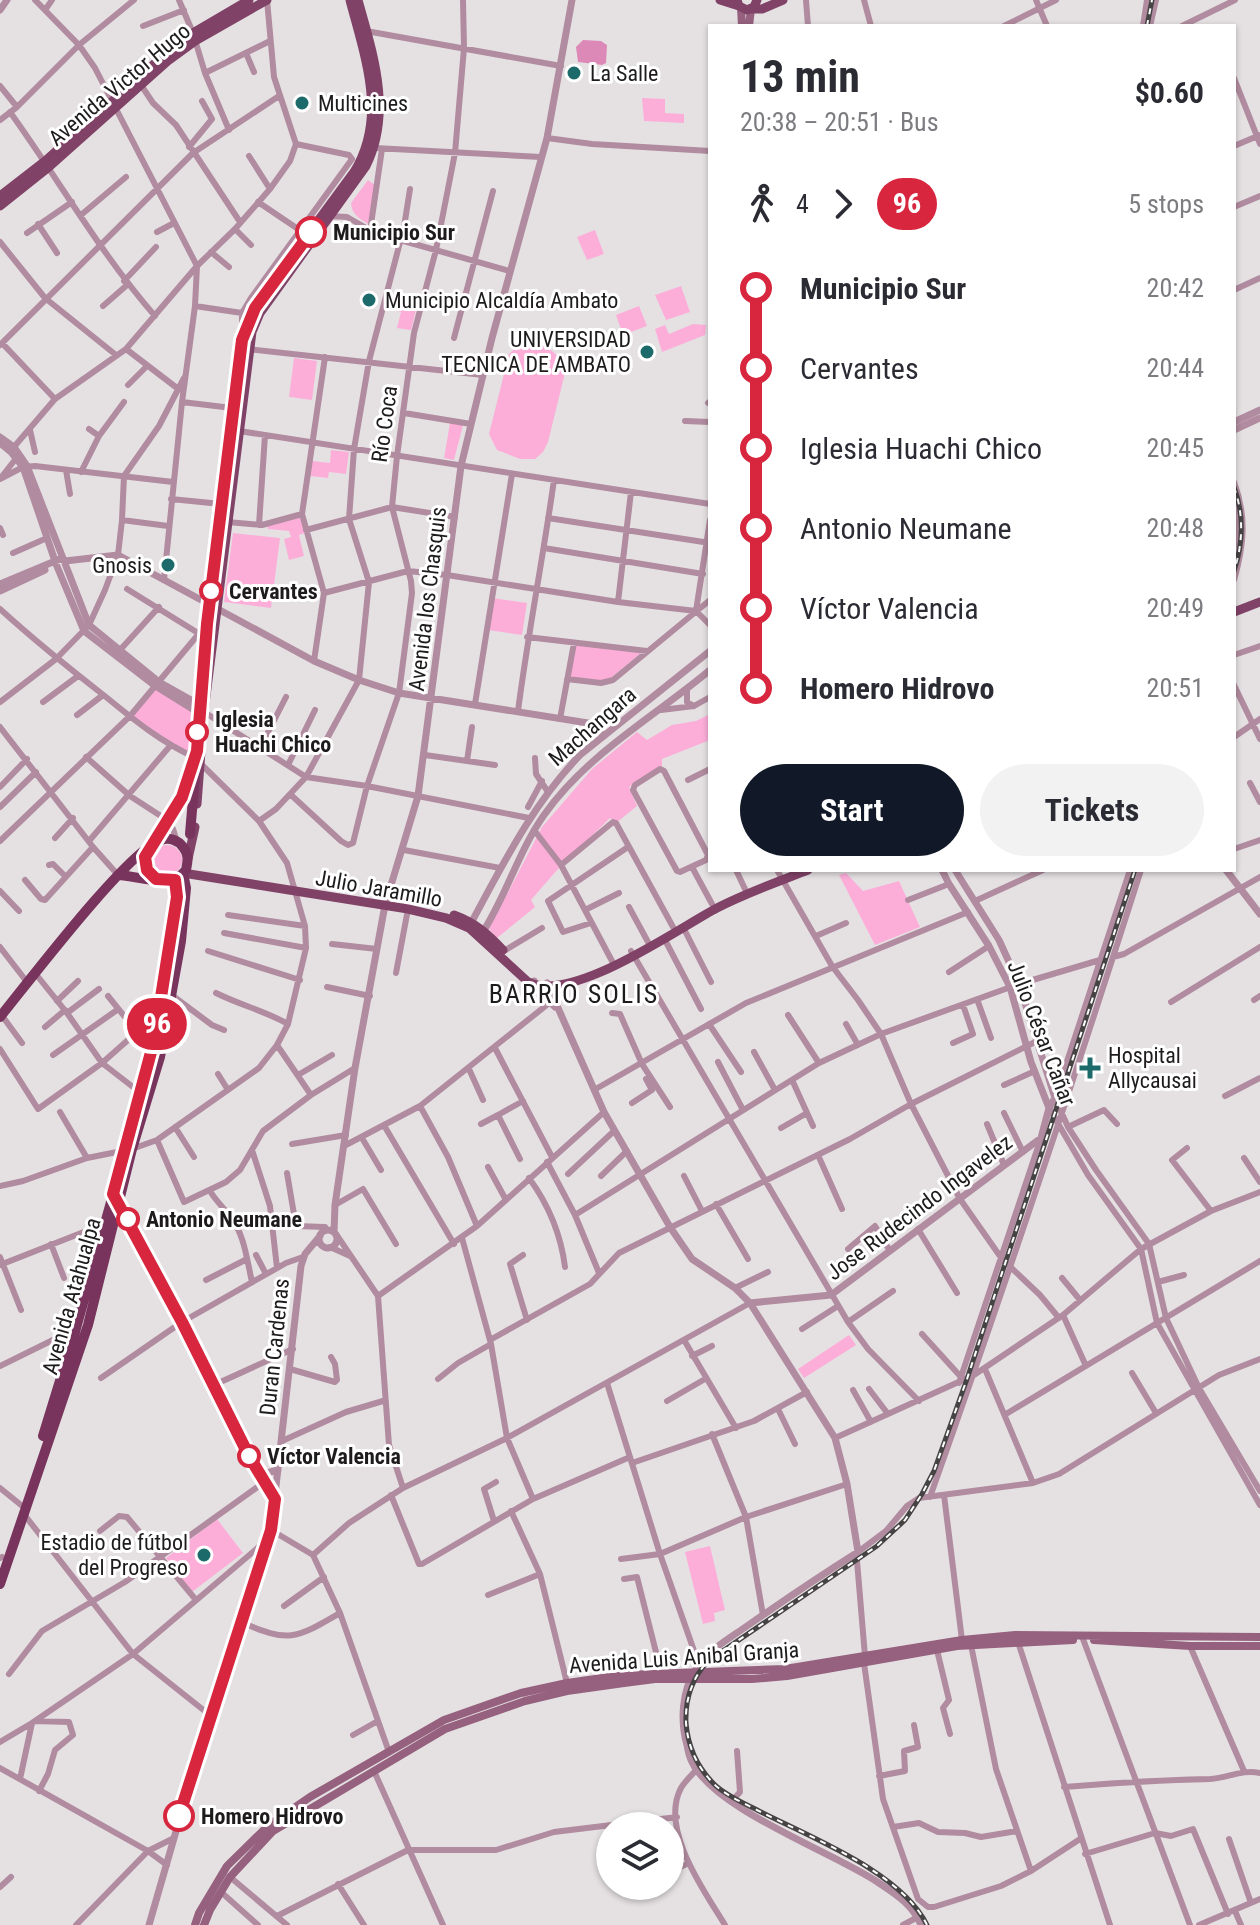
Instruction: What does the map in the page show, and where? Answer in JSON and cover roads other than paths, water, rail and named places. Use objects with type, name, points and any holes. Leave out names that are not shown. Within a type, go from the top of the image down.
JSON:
[{"type":"highway","points":[[191,834],[197,753]]},
{"type":"highway","points":[[0,1015],[118,875],[150,846],[165,839],[177,842],[185,850],[183,870],[156,879],[118,875]]},
{"type":"highway","points":[[150,846],[145,857],[146,867],[156,879]]},
{"type":"highway","name":"Avenida Atahualpa","points":[[1,1559],[88,1325],[142,1094],[173,996],[184,914],[186,888],[183,870]]},
{"type":"highway","name":"Avenida Atahualpa","points":[[128,1149],[157,1039],[183,870]]},
{"type":"highway","points":[[157,1039],[178,929]]},
{"type":"highway","name":"Avenida Atahualpa","points":[[0,1584],[104,1224],[116,1199]]},
{"type":"main road","name":"Avenida Victor Hugo","points":[[0,206],[194,37],[249,0]]},
{"type":"main road","name":"Avenida Victor Hugo","points":[[114,104],[141,85],[194,37],[267,0]]},
{"type":"main road","points":[[720,0],[762,9],[783,0]]},
{"type":"main road","name":"Avenida Atahualpa","points":[[326,217],[343,201],[378,148],[381,102],[366,31],[355,2]]},
{"type":"main road","name":"Avenida Atahualpa","points":[[201,710],[232,408],[245,345],[260,313],[361,162],[373,121],[371,84],[355,2]]},
{"type":"main road","name":"Avenida Victor Hugo","points":[[0,196],[47,164]]},
{"type":"main road","name":"Avenida Atahualpa","points":[[150,846],[189,782],[197,753],[207,624],[213,607],[227,522],[245,345]]},
{"type":"main road","points":[[1236,608],[1260,599]]},
{"type":"main road","name":"Avenida Atahualpa","points":[[183,870],[195,828],[202,765],[197,753]]},
{"type":"main road","name":"Julio Jaramillo","points":[[183,870],[444,911],[482,933],[534,982]]},
{"type":"main road","name":"Julio Jaramillo","points":[[482,933],[534,982],[548,984],[580,979],[664,938],[712,904],[780,875]]},
{"type":"main road","name":"Julio Jaramillo","points":[[548,984],[633,953],[648,942],[780,875]]},
{"type":"main road","name":"Julio Jaramillo","points":[[386,902],[471,925]]},
{"type":"main road","name":"Avenida Luis Anibal Granja","points":[[195,1925],[227,1866],[269,1825],[310,1797],[444,1720],[521,1693],[567,1683],[661,1672],[695,1672],[752,1679],[787,1676],[864,1659],[1031,1635],[1260,1637]]},
{"type":"main road","name":"Avenida Luis Anibal Granja","points":[[864,1659],[937,1650],[966,1642],[1083,1639],[1190,1646],[1260,1646]]},
{"type":"main road","name":"Avenida Luis Anibal Granja","points":[[204,1925],[230,1877],[273,1831],[445,1729],[525,1701],[695,1672]]},
{"type":"street","points":[[0,10],[7,0]]},
{"type":"street","points":[[35,0],[79,45],[114,104],[197,266],[164,580]]},
{"type":"street","points":[[45,10],[52,0]]},
{"type":"street","points":[[0,120],[79,45],[134,0]]},
{"type":"street","points":[[179,0],[229,130]]},
{"type":"street","points":[[0,478],[30,430],[55,399],[126,349],[197,266],[270,189],[290,161],[296,144],[279,96],[271,60],[267,0]]},
{"type":"street","name":"Río Coca","points":[[290,794],[348,845],[353,843],[367,786],[399,693],[412,593],[392,507],[414,333],[436,250],[455,153],[464,48],[463,0]]},
{"type":"street","name":"Avenida los Chasquis","points":[[335,1233],[335,1205],[355,1068],[377,949],[386,902],[418,796],[425,755],[461,466],[547,138],[572,0]]},
{"type":"street","points":[[806,0],[808,24]]},
{"type":"street","points":[[864,0],[870,24]]},
{"type":"street","points":[[1036,0],[1046,24]]},
{"type":"street","points":[[1009,24],[1056,0]]},
{"type":"street","points":[[1143,24],[1147,0]]},
{"type":"street","points":[[1150,24],[1156,0]]},
{"type":"street","points":[[1186,24],[1235,0]]},
{"type":"street","points":[[143,26],[184,10]]},
{"type":"street","points":[[1199,17],[1203,24]]},
{"type":"street","points":[[366,31],[561,66]]},
{"type":"street","points":[[205,73],[270,41]]},
{"type":"street","points":[[246,53],[254,72]]},
{"type":"street","points":[[1236,83],[1259,138],[1236,145]]},
{"type":"street","points":[[141,85],[153,103],[176,125],[229,202],[237,226],[251,245]]},
{"type":"street","points":[[0,86],[17,107]]},
{"type":"street","points":[[191,150],[229,130],[279,96]]},
{"type":"street","points":[[55,399],[1,343],[157,188],[191,150],[212,119],[202,101]]},
{"type":"street","points":[[10,112],[81,215],[98,246],[155,316]]},
{"type":"street","points":[[547,138],[708,151]]},
{"type":"street","points":[[296,144],[352,157],[242,313],[245,345],[483,375]]},
{"type":"street","points":[[370,231],[378,148],[541,157]]},
{"type":"street","points":[[249,156],[270,189]]},
{"type":"street","points":[[81,215],[126,177]]},
{"type":"street","points":[[259,821],[276,809],[306,777],[359,680],[369,582],[349,519],[354,449],[369,361],[401,240],[410,189]]},
{"type":"street","points":[[454,338],[493,191]]},
{"type":"street","points":[[1236,206],[1260,196]]},
{"type":"street","points":[[343,201],[347,217]]},
{"type":"street","points":[[27,233],[72,202]]},
{"type":"street","points":[[258,202],[301,231]]},
{"type":"street","points":[[326,217],[347,217],[370,231],[510,271]]},
{"type":"street","points":[[157,232],[174,223]]},
{"type":"street","points":[[38,224],[57,253]]},
{"type":"street","points":[[0,242],[45,298],[116,355]]},
{"type":"street","points":[[103,306],[156,247]]},
{"type":"street","points":[[211,252],[229,267]]},
{"type":"street","points":[[1236,289],[1260,278]]},
{"type":"street","points":[[195,306],[242,313]]},
{"type":"street","points":[[126,349],[177,388]]},
{"type":"street","points":[[314,661],[324,593],[302,514],[325,357]]},
{"type":"street","points":[[128,385],[146,367]]},
{"type":"street","points":[[0,702],[56,659],[86,628],[118,555],[124,476],[159,426],[186,375]]},
{"type":"street","points":[[81,472],[99,436],[124,402]]},
{"type":"street","points":[[182,402],[232,408]]},
{"type":"street","points":[[1236,421],[1260,410]]},
{"type":"street","points":[[404,413],[471,424]]},
{"type":"street","points":[[1236,429],[1260,418]]},
{"type":"street","points":[[685,421],[708,422]]},
{"type":"street","points":[[89,429],[99,436]]},
{"type":"street","points":[[30,430],[35,452]]},
{"type":"street","points":[[238,431],[708,504]]},
{"type":"street","points":[[259,525],[265,435]]},
{"type":"street","points":[[0,437],[25,466],[65,561],[86,628],[120,650],[157,684]]},
{"type":"street","points":[[0,443],[15,453]]},
{"type":"street","points":[[0,478],[25,466],[173,482]]},
{"type":"street","points":[[25,466],[56,563],[86,628],[157,684],[261,746],[306,777],[529,818]]},
{"type":"street","points":[[66,470],[70,494]]},
{"type":"street","points":[[475,704],[512,474]]},
{"type":"street","points":[[518,711],[527,637],[554,480]]},
{"type":"street","points":[[1236,488],[1244,523],[1236,573]]},
{"type":"street","points":[[618,602],[631,492]]},
{"type":"street","points":[[171,499],[221,504]]},
{"type":"street","points":[[1236,504],[1239,522],[1236,545]]},
{"type":"street","points":[[306,530],[392,507],[455,517]]},
{"type":"street","points":[[227,522],[259,525],[302,514]]},
{"type":"street","points":[[548,518],[708,542],[696,611]]},
{"type":"street","points":[[122,520],[168,526]]},
{"type":"street","points":[[13,553],[47,538]]},
{"type":"street","points":[[544,548],[703,574]]},
{"type":"street","points":[[0,584],[56,563],[118,555],[314,661],[359,680],[399,693],[588,723],[604,736]]},
{"type":"street","points":[[0,591],[56,563]]},
{"type":"street","points":[[324,593],[408,571],[696,611],[708,623]]},
{"type":"street","points":[[127,589],[198,633]]},
{"type":"street","points":[[567,679],[608,683],[708,602]]},
{"type":"street","points":[[120,650],[159,607]]},
{"type":"street","points":[[0,609],[56,659],[170,746],[197,753]]},
{"type":"street","points":[[0,841],[130,716],[207,624]]},
{"type":"street","points":[[527,637],[647,651]]},
{"type":"street","points":[[560,719],[574,643]]},
{"type":"street","points":[[1236,654],[1260,646]]},
{"type":"street","name":"Machangara","points":[[471,925],[529,818],[580,755],[708,653]]},
{"type":"street","name":"Machangara","points":[[482,933],[534,830],[568,784],[708,672]]},
{"type":"street","points":[[43,702],[78,676]]},
{"type":"street","points":[[1236,688],[1256,721],[1260,739]]},
{"type":"street","points":[[687,689],[687,702],[694,706]]},
{"type":"street","points":[[77,715],[103,695]]},
{"type":"street","points":[[261,746],[286,697]]},
{"type":"street","points":[[657,710],[694,706],[708,698]]},
{"type":"street","points":[[288,765],[315,710]]},
{"type":"street","points":[[1236,736],[1256,721]]},
{"type":"street","points":[[0,727],[118,875]]},
{"type":"street","points":[[467,761],[472,727]]},
{"type":"street","points":[[25,880],[43,900],[66,877],[170,746]]},
{"type":"street","points":[[425,755],[495,765]]},
{"type":"street","points":[[86,757],[130,796],[167,820],[177,842]]},
{"type":"street","points":[[535,758],[534,769],[548,792]]},
{"type":"street","points":[[0,787],[27,759]]},
{"type":"street","points":[[0,1186],[87,1158],[157,1140],[259,1068],[288,1024],[306,948],[305,926],[287,863],[259,821],[202,765]]},
{"type":"street","points":[[662,769],[708,858],[692,867],[678,872],[634,788],[662,769]]},
{"type":"street","points":[[688,780],[708,770]]},
{"type":"street","points":[[0,807],[36,772]]},
{"type":"street","points":[[528,807],[542,781]]},
{"type":"street","points":[[1250,783],[1260,802]]},
{"type":"street","points":[[55,838],[73,818]]},
{"type":"street","points":[[561,865],[613,822],[711,982]]},
{"type":"street","points":[[534,830],[561,865],[612,961]]},
{"type":"street","points":[[1236,848],[1260,840]]},
{"type":"street","points":[[591,923],[568,933],[559,928],[548,901],[628,847]]},
{"type":"street","points":[[404,850],[500,868]]},
{"type":"street","points":[[49,865],[53,864],[66,877]]},
{"type":"street","points":[[692,867],[712,904]]},
{"type":"street","points":[[737,872],[745,889]]},
{"type":"street","name":"Julio César Cañar","points":[[943,872],[989,946],[1010,987],[1049,1108],[1088,1175],[1141,1249],[1157,1323],[1260,1491]]},
{"type":"street","name":"Julio César Cañar","points":[[956,872],[999,940],[1019,984],[1055,1098],[1068,1127],[1149,1244],[1166,1318],[1197,1389],[1260,1505]]},
{"type":"street","points":[[1024,872],[1027,878]]},
{"type":"street","points":[[975,901],[1039,872]]},
{"type":"street","name":"Jose Rudecindo Ingavelez","points":[[313,1555],[349,1523],[403,1488],[507,1438],[750,1303],[831,1295],[1041,1138],[1129,872]]},
{"type":"street","points":[[930,1497],[1062,1114],[1140,872]]},
{"type":"street","points":[[1227,872],[1260,914]]},
{"type":"street","points":[[780,875],[832,966],[881,1034],[911,1104],[960,1199],[1002,1259],[1011,1264],[1061,1316],[1086,1366]]},
{"type":"street","points":[[1113,957],[1124,954],[1260,877]]},
{"type":"street","points":[[908,900],[949,884]]},
{"type":"street","points":[[0,891],[19,911]]},
{"type":"street","points":[[585,910],[619,893]]},
{"type":"street","points":[[629,907],[648,942]]},
{"type":"street","points":[[396,973],[408,909]]},
{"type":"street","points":[[594,1090],[746,1003],[968,912]]},
{"type":"street","points":[[228,915],[305,926]]},
{"type":"street","points":[[816,936],[846,923]]},
{"type":"street","points":[[504,951],[542,928]]},
{"type":"street","points":[[224,933],[306,948]]},
{"type":"street","points":[[664,938],[701,1009]]},
{"type":"street","points":[[332,944],[377,949]]},
{"type":"street","points":[[949,972],[989,946]]},
{"type":"street","points":[[0,947],[57,1001],[102,1063],[142,1094]]},
{"type":"street","points":[[1171,1002],[1260,947]]},
{"type":"street","points":[[208,951],[300,980]]},
{"type":"street","points":[[633,953],[728,1121],[767,1180],[848,1322],[868,1349],[919,1401]]},
{"type":"street","points":[[0,963],[8,957]]},
{"type":"street","points":[[575,1215],[819,1063],[881,1034],[1010,987],[1100,960]]},
{"type":"street","points":[[57,1001],[78,981]]},
{"type":"street","points":[[534,982],[553,1004]]},
{"type":"street","points":[[548,984],[553,1004],[604,1112],[670,1227],[692,1259],[735,1288],[750,1303],[835,1438],[847,1484],[858,1552],[864,1659],[883,1799],[918,1899],[928,1907],[934,1907],[1001,1886],[1031,1871],[1080,1839]]},
{"type":"street","points":[[327,987],[370,996]]},
{"type":"street","points":[[45,1027],[99,989]]},
{"type":"street","points":[[216,993],[263,1010],[288,1024]]},
{"type":"street","points":[[108,996],[137,1032],[157,1039]]},
{"type":"street","points":[[173,996],[212,1025],[224,1030]]},
{"type":"street","points":[[977,999],[991,1038]]},
{"type":"street","points":[[344,1146],[420,1106],[553,1004]]},
{"type":"street","points":[[953,1043],[973,1034],[963,1005]]},
{"type":"street","points":[[53,1055],[117,1010]]},
{"type":"street","points":[[612,1013],[620,1014],[652,1090],[632,1103]]},
{"type":"street","points":[[0,1015],[22,1043]]},
{"type":"street","points":[[788,1015],[819,1063]]},
{"type":"street","points":[[709,1024],[741,1072]]},
{"type":"street","points":[[846,1024],[858,1045]]},
{"type":"street","points":[[0,1049],[38,1109],[102,1063],[137,1032]]},
{"type":"street","points":[[438,1379],[491,1342],[580,1291],[619,1253],[818,1155],[1037,1041]]},
{"type":"street","points":[[277,1045],[311,1095]]},
{"type":"street","points":[[495,1048],[550,1159],[599,1273]]},
{"type":"street","points":[[754,1052],[775,1090]]},
{"type":"street","points":[[298,1075],[332,1055]]},
{"type":"street","points":[[718,1062],[743,1110]]},
{"type":"street","points":[[640,1065],[670,1107]]},
{"type":"street","points":[[157,1140],[184,1202],[226,1182],[240,1170],[263,1131],[311,1095],[355,1068]]},
{"type":"street","points":[[469,1069],[483,1100]]},
{"type":"street","points":[[1004,1085],[1035,1071]]},
{"type":"street","points":[[218,1074],[228,1090]]},
{"type":"street","points":[[1225,1096],[1258,1079]]},
{"type":"street","points":[[793,1082],[813,1126]]},
{"type":"street","points":[[481,1124],[523,1101]]},
{"type":"street","points":[[420,1106],[448,1157],[477,1226]]},
{"type":"street","points":[[1068,1127],[1104,1110],[1117,1124]]},
{"type":"street","points":[[60,1112],[87,1158]]},
{"type":"street","points":[[378,1296],[477,1226],[604,1112]]},
{"type":"street","points":[[781,1128],[807,1113]]},
{"type":"street","points":[[1004,1113],[1023,1152]]},
{"type":"street","points":[[498,1115],[520,1159]]},
{"type":"street","points":[[987,1124],[1004,1165]]},
{"type":"street","points":[[175,1127],[194,1157]]},
{"type":"street","points":[[385,1127],[454,1244]]},
{"type":"street","points":[[568,1174],[614,1131]]},
{"type":"street","points":[[292,1144],[346,1135]]},
{"type":"street","points":[[362,1138],[381,1170]]},
{"type":"street","points":[[960,1380],[1041,1138]]},
{"type":"street","points":[[1187,1148],[1172,1160],[1211,1211]]},
{"type":"street","points":[[252,1150],[270,1206],[277,1268]]},
{"type":"street","points":[[601,1176],[627,1151]]},
{"type":"street","points":[[818,1155],[842,1209]]},
{"type":"street","points":[[1244,1158],[1260,1182]]},
{"type":"street","points":[[488,1167],[506,1200]]},
{"type":"street","points":[[287,1173],[296,1226],[335,1233],[378,1296],[383,1401],[389,1445],[403,1488]]},
{"type":"street","points":[[684,1176],[702,1211]]},
{"type":"street","points":[[529,1178],[541,1194],[562,1246],[565,1267]]},
{"type":"street","points":[[335,1205],[363,1189],[396,1244]]},
{"type":"street","points":[[210,1191],[231,1217],[243,1243],[252,1282]]},
{"type":"street","points":[[835,1438],[985,1369],[1061,1316],[1141,1249],[1211,1211],[1260,1192]]},
{"type":"street","points":[[116,1199],[261,1479],[275,1499]]},
{"type":"street","points":[[716,1204],[748,1259]]},
{"type":"street","name":"Avenida los Chasquis","points":[[303,1257],[322,1232],[335,1205]]},
{"type":"street","points":[[21,1310],[1,1262],[104,1224]]},
{"type":"street","points":[[848,1249],[875,1226],[890,1251]]},
{"type":"street","points":[[918,1229],[957,1293]]},
{"type":"street","points":[[322,1232],[322,1245],[353,1259]]},
{"type":"street","points":[[330,1247],[336,1242],[335,1233]]},
{"type":"street","points":[[462,1238],[491,1342],[507,1438],[533,1499]]},
{"type":"street","points":[[51,1244],[64,1278]]},
{"type":"street","name":"Duran Cardenas","points":[[149,1925],[211,1716],[271,1530],[303,1257],[330,1247]]},
{"type":"street","points":[[256,1255],[266,1274]]},
{"type":"street","points":[[523,1255],[510,1264],[527,1320]]},
{"type":"street","points":[[101,1378],[182,1322],[277,1268],[303,1257]]},
{"type":"street","points":[[206,1280],[247,1259]]},
{"type":"street","points":[[1006,1414],[1260,1261]]},
{"type":"street","points":[[735,1288],[768,1272]]},
{"type":"street","points":[[1158,1282],[1184,1275]]},
{"type":"street","points":[[1062,1278],[1080,1300]]},
{"type":"street","points":[[848,1322],[893,1291]]},
{"type":"street","points":[[802,1329],[838,1306]]},
{"type":"street","points":[[0,1366],[75,1332]]},
{"type":"street","points":[[922,1334],[960,1380]]},
{"type":"street","points":[[684,1340],[736,1428]]},
{"type":"street","points":[[692,1356],[712,1346]]},
{"type":"street","points":[[214,1385],[293,1349]]},
{"type":"street","points":[[290,1369],[335,1382],[335,1364],[331,1357]]},
{"type":"street","points":[[903,1925],[919,1921],[909,1903],[859,1870],[763,1821],[732,1801],[715,1789],[692,1763],[683,1733],[682,1713],[695,1672],[721,1644],[858,1552],[886,1531],[907,1506],[919,1498],[1033,1483],[1059,1474],[1219,1375],[1260,1359]]},
{"type":"street","points":[[985,1369],[1033,1483]]},
{"type":"street","points":[[1132,1373],[1156,1413]]},
{"type":"street","points":[[667,1401],[705,1379]]},
{"type":"street","points":[[607,1383],[695,1672]]},
{"type":"street","points":[[869,1389],[888,1414]]},
{"type":"street","points":[[853,1390],[871,1422]]},
{"type":"street","points":[[391,1495],[419,1564],[425,1563],[533,1499],[631,1460],[736,1428],[807,1392]]},
{"type":"street","points":[[282,1441],[346,1412],[383,1401]]},
{"type":"street","points":[[778,1409],[795,1444]]},
{"type":"street","points":[[712,1434],[746,1517],[763,1615]]},
{"type":"street","points":[[9,1674],[42,1631],[160,1558],[261,1479],[278,1470]]},
{"type":"street","points":[[494,1521],[484,1489],[496,1482]]},
{"type":"street","points":[[621,1559],[660,1554],[746,1517],[847,1484]]},
{"type":"street","points":[[0,1488],[22,1509],[133,1654],[211,1716]]},
{"type":"street","points":[[944,1495],[966,1642],[996,1769],[1031,1871]]},
{"type":"street","points":[[511,1511],[540,1574],[567,1683]]},
{"type":"street","points":[[100,1531],[119,1516],[127,1517],[196,1600]]},
{"type":"street","points":[[271,1530],[313,1555],[340,1613],[389,1752]]},
{"type":"street","points":[[0,1742],[133,1654],[268,1539]]},
{"type":"street","points":[[488,1595],[540,1574]]},
{"type":"street","points":[[624,1579],[649,1575]]},
{"type":"street","points":[[284,1606],[324,1577]]},
{"type":"street","points":[[637,1577],[661,1672]]},
{"type":"street","points":[[241,1622],[267,1634],[290,1637],[340,1613]]},
{"type":"street","points":[[1083,1639],[1190,1925]]},
{"type":"street","points":[[1018,1642],[1110,1925]]},
{"type":"street","points":[[1190,1646],[1244,1771]]},
{"type":"street","points":[[937,1650],[949,1700],[943,1708],[950,1734]]},
{"type":"street","points":[[20,1779],[34,1722]]},
{"type":"street","points":[[34,1722],[69,1722],[73,1735],[55,1750],[39,1791]]},
{"type":"street","points":[[353,1735],[376,1722]]},
{"type":"street","points":[[879,1776],[905,1771],[904,1751],[919,1745],[914,1725]]},
{"type":"street","points":[[732,1801],[740,1792],[737,1751]]},
{"type":"street","points":[[0,1768],[148,1851],[167,1865]]},
{"type":"street","points":[[677,1812],[681,1788],[697,1769]]},
{"type":"street","points":[[374,1771],[443,1925]]},
{"type":"street","points":[[1064,1787],[1137,1780],[1213,1779],[1244,1771],[1260,1773]]},
{"type":"street","points":[[893,1827],[919,1823],[938,1832],[981,1837],[1017,1831]]},
{"type":"street","points":[[277,1916],[408,1850],[496,1850],[554,1832],[596,1827]]},
{"type":"street","points":[[1085,1854],[1155,1833],[1171,1836],[1195,1830],[1231,1912],[1241,1925]]},
{"type":"street","points":[[76,1925],[148,1851],[174,1838]]},
{"type":"street","points":[[1229,1839],[1251,1903]]},
{"type":"street","points":[[684,1853],[687,1864],[725,1925]]},
{"type":"street","points":[[0,1887],[11,1877]]},
{"type":"street","points":[[230,1877],[287,1925]]},
{"type":"street","points":[[338,1884],[364,1925]]},
{"type":"street","points":[[221,1892],[258,1925]]},
{"type":"street","points":[[909,1903],[918,1899]]},
{"type":"street","points":[[1199,1925],[1260,1899]]},
{"type":"railway","points":[[1147,24],[1152,0]]},
{"type":"railway","points":[[1236,495],[1241,529],[1236,563]]},
{"type":"railway","points":[[927,1925],[915,1906],[877,1873],[829,1845],[736,1800],[714,1784],[698,1764],[689,1740],[686,1723],[688,1698],[708,1661],[877,1546],[905,1520],[922,1494],[934,1471],[967,1379],[1134,872]]},
{"type":"place","name":"La Salle","points":[[574,73]]},
{"type":"place","name":"Multicines","points":[[302,103]]},
{"type":"place","name":"Municipio Sur","points":[[311,232]]},
{"type":"place","name":"Municipio Alcaldía Ambato","points":[[369,300]]},
{"type":"place","name":"UNIVERSIDAD TECNICA DE AMBATO","points":[[647,352]]},
{"type":"place","name":"Gnosis","points":[[168,565]]},
{"type":"place","name":"Cervantes","points":[[211,591]]},
{"type":"place","name":"Iglesia Huachi Chico","points":[[197,732]]},
{"type":"place","name":"Hospital Allycausai","points":[[1090,1068]]},
{"type":"place","name":"Antonio Neumane","points":[[128,1219]]},
{"type":"place","name":"Víctor Valencia","points":[[249,1456]]},
{"type":"place","name":"Estadio de fútbol del Progreso","points":[[204,1555]]},
{"type":"place","name":"Homero Hidrovo","points":[[179,1816]]},
{"type":"district","name":"BARRIO SOLIS","points":[[574,994]]}]
